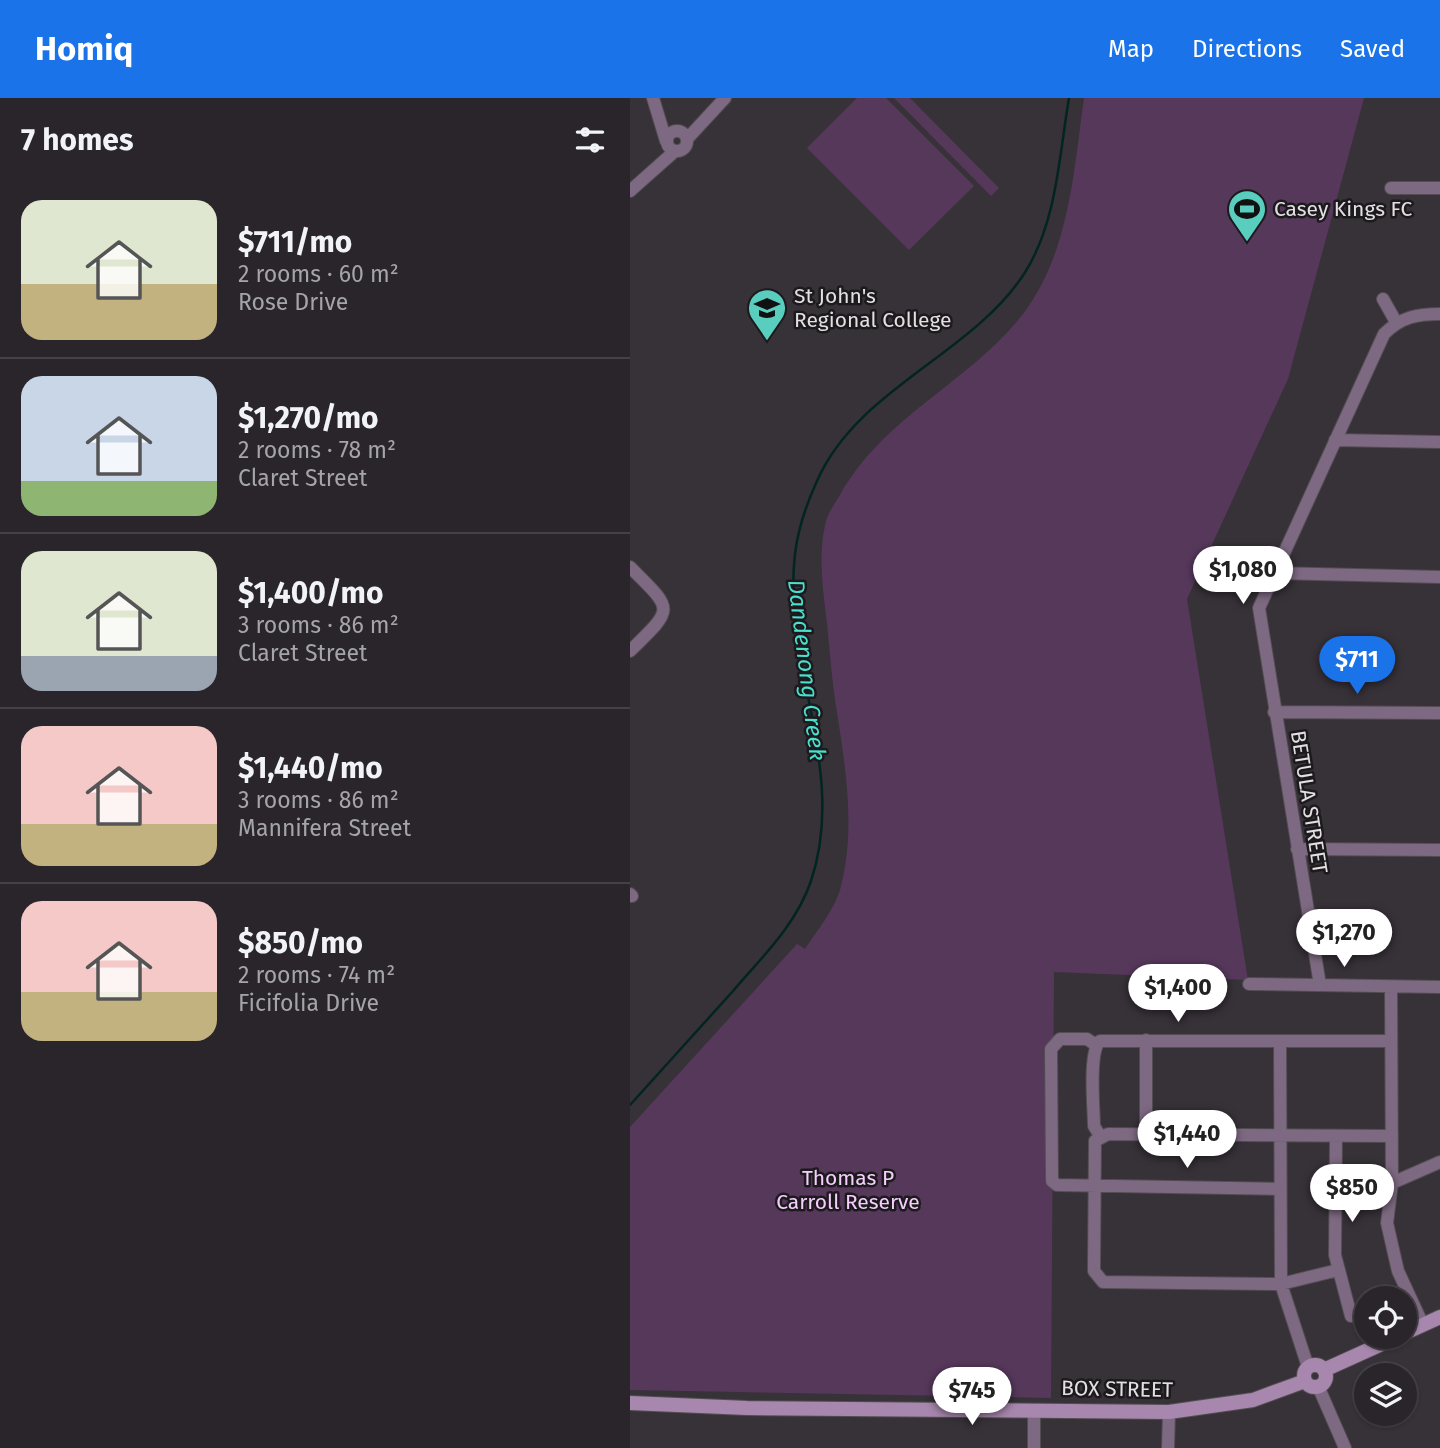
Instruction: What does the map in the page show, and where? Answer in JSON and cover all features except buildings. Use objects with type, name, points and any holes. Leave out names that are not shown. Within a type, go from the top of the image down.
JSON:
[{"type":"main road","points":[[1417,1328],[1440,1317]]},
{"type":"main road","points":[[1310,1378],[1325,1379],[1324,1370],[1370,1349]]},
{"type":"main road","name":"BOX STREET","points":[[630,1403],[774,1408],[1169,1412],[1253,1400],[1310,1378]]},
{"type":"street","points":[[653,98],[657,111],[675,139]]},
{"type":"street","points":[[630,191],[655,169],[675,139],[705,119],[725,98]]},
{"type":"street","points":[[1391,188],[1440,188]]},
{"type":"street","points":[[1383,299],[1396,322],[1419,314],[1440,314]]},
{"type":"street","name":"BETULA STREET","points":[[1320,985],[1259,612],[1273,573],[1384,334],[1396,322]]},
{"type":"street","points":[[1335,440],[1440,442]]},
{"type":"street","points":[[630,567],[662,600],[665,609],[663,617],[630,651]]},
{"type":"street","points":[[1273,573],[1440,577]]},
{"type":"street","points":[[1274,712],[1440,713]]},
{"type":"street","points":[[1297,849],[1440,849]]},
{"type":"street","points":[[1249,984],[1440,987]]},
{"type":"street","points":[[1391,987],[1392,1183],[1387,1223],[1398,1271],[1423,1325]]},
{"type":"street","points":[[1096,1045],[1087,1040],[1060,1039],[1051,1049],[1052,1181],[1057,1185],[1280,1189]]},
{"type":"street","points":[[1096,1045],[1106,1039],[1391,1041]]},
{"type":"street","points":[[1146,1040],[1146,1134]]},
{"type":"street","points":[[1280,1041],[1282,1284],[1310,1378],[1345,1448]]},
{"type":"street","points":[[1096,1045],[1094,1126],[1100,1136]]},
{"type":"street","points":[[1338,1270],[1282,1284],[1103,1282],[1094,1271],[1094,1141],[1100,1136],[1146,1134],[1392,1136]]},
{"type":"street","points":[[1336,1136],[1338,1270],[1351,1315]]},
{"type":"street","points":[[1392,1183],[1440,1162]]},
{"type":"street","points":[[1034,1410],[1034,1448]]},
{"type":"street","points":[[1168,1448],[1169,1412]]},
{"type":"green space","points":[[857,98],[886,98],[974,186],[909,250],[807,148]]},
{"type":"green space","points":[[894,98],[910,98],[999,188],[991,196]]},
{"type":"green space","name":"Thomas P Carroll Reserve","points":[[1084,98],[1364,98],[1288,379],[1187,599],[1248,980],[1054,972],[1051,1398],[630,1390],[630,1127],[797,944],[805,949],[837,898],[845,868],[848,801],[823,584],[822,544],[827,518],[857,469],[877,446],[991,348],[1032,302],[1057,247],[1065,218]]},
{"type":"waterway","name":"Dandenong Creek","points":[[630,1105],[777,940],[797,912],[811,881],[820,840],[822,799],[819,758],[797,636],[793,595],[796,544],[813,490],[835,449],[859,421],[974,328],[1001,303],[1024,274],[1044,233],[1050,211],[1069,98]]},
{"type":"place","name":"Casey Kings FC","points":[[1247,243]]},
{"type":"place","name":"St John's Regional College","points":[[767,342]]}]
